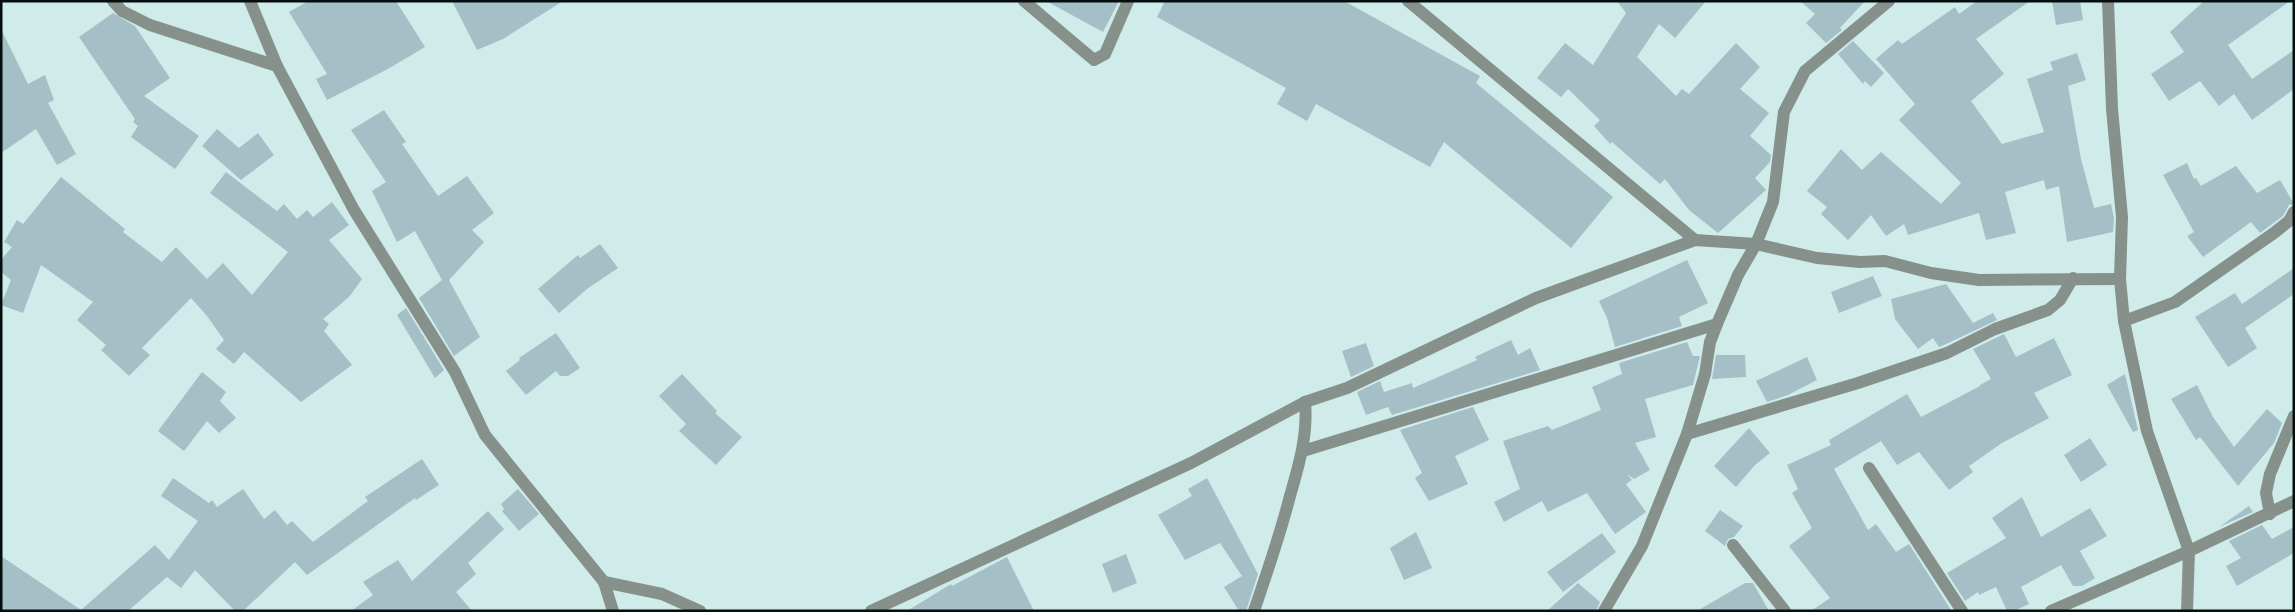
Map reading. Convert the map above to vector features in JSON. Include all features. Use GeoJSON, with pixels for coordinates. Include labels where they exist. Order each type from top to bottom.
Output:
{"type":"FeatureCollection","features":[{"type":"Feature","properties":{"kind":"street"},"geometry":{"type":"LineString","coordinates":[[113,1],[122,11],[150,25],[277,66]]}},
{"type":"Feature","properties":{"kind":"street"},"geometry":{"type":"LineString","coordinates":[[250,1],[277,66],[354,210],[455,372],[485,434],[604,582],[613,611]]}},
{"type":"Feature","properties":{"kind":"street"},"geometry":{"type":"LineString","coordinates":[[1024,1],[1040,7],[1094,60],[1106,54],[1128,1]]}},
{"type":"Feature","properties":{"kind":"street"},"geometry":{"type":"LineString","coordinates":[[1408,1],[1695,240]]}},
{"type":"Feature","properties":{"kind":"street"},"geometry":{"type":"LineString","coordinates":[[1604,611],[1642,546],[1687,434],[1705,374],[1710,342],[1738,275],[1756,244],[1773,202],[1784,112],[1806,71],[1889,1]]}},
{"type":"Feature","properties":{"kind":"street"},"geometry":{"type":"LineString","coordinates":[[2108,1],[2112,109],[2122,217],[2120,279],[2124,321],[2147,431],[2190,551],[2187,611]]}},
{"type":"Feature","properties":{"kind":"street"},"geometry":{"type":"LineString","coordinates":[[2124,321],[2175,302],[2289,222],[2294,212]]}},
{"type":"Feature","properties":{"kind":"street"},"geometry":{"type":"LineString","coordinates":[[871,611],[1191,463],[1304,402],[1347,388],[1536,298],[1695,240],[1756,244],[1817,258],[1885,262],[1932,273],[1979,280],[2120,279]]}},
{"type":"Feature","properties":{"kind":"street"},"geometry":{"type":"LineString","coordinates":[[1687,434],[1858,383],[1947,353],[1995,329],[2048,310],[2060,300],[2073,278]]}},
{"type":"Feature","properties":{"kind":"street"},"geometry":{"type":"LineString","coordinates":[[1303,450],[1717,324]]}},
{"type":"Feature","properties":{"kind":"street"},"geometry":{"type":"LineString","coordinates":[[1254,611],[1277,546],[1303,450],[1307,423],[1304,402]]}},
{"type":"Feature","properties":{"kind":"street"},"geometry":{"type":"LineString","coordinates":[[2270,514],[2266,493],[2270,474],[2294,416]]}},
{"type":"Feature","properties":{"kind":"street"},"geometry":{"type":"LineString","coordinates":[[1869,468],[1962,611]]}},
{"type":"Feature","properties":{"kind":"street"},"geometry":{"type":"LineString","coordinates":[[2051,611],[2190,551],[2294,501]]}},
{"type":"Feature","properties":{"kind":"street"},"geometry":{"type":"LineString","coordinates":[[1733,545],[1785,611]]}},
{"type":"Feature","properties":{"kind":"street"},"geometry":{"type":"LineString","coordinates":[[604,582],[662,594],[700,611]]}},
{"type":"Feature","properties":{"kind":"building"},"geometry":{"type":"Polygon","coordinates":[[[308,1],[396,1],[425,47],[388,69],[327,100],[316,79],[327,74],[289,12],[308,1]]]}},
{"type":"Feature","properties":{"kind":"building"},"geometry":{"type":"Polygon","coordinates":[[[452,1],[563,1],[503,39],[477,50],[452,1]]]}},
{"type":"Feature","properties":{"kind":"building"},"geometry":{"type":"Polygon","coordinates":[[[1046,1],[1119,1],[1103,32],[1046,1]]]}},
{"type":"Feature","properties":{"kind":"building"},"geometry":{"type":"Polygon","coordinates":[[[1165,1],[1344,1],[1480,76],[1476,83],[1613,197],[1571,248],[1444,142],[1430,167],[1316,104],[1307,121],[1277,104],[1286,88],[1157,17],[1165,1]]]}},
{"type":"Feature","properties":{"kind":"building"},"geometry":{"type":"Polygon","coordinates":[[[1617,1],[1706,1],[1675,38],[1659,24],[1637,57],[1676,96],[1682,89],[1689,94],[1736,43],[1760,67],[1740,89],[1769,113],[1750,136],[1771,155],[1770,162],[1755,178],[1766,190],[1718,233],[1689,210],[1665,179],[1660,184],[1612,142],[1610,144],[1594,126],[1600,120],[1568,89],[1561,97],[1537,78],[1565,43],[1593,65],[1626,13],[1617,1]]]}},
{"type":"Feature","properties":{"kind":"building"},"geometry":{"type":"Polygon","coordinates":[[[1800,1],[1865,1],[1840,28],[1842,30],[1826,43],[1806,23],[1815,14],[1800,1]]]}},
{"type":"Feature","properties":{"kind":"building"},"geometry":{"type":"Polygon","coordinates":[[[1977,1],[2030,1],[1976,39],[2004,74],[1971,101],[2002,144],[2044,132],[2027,79],[2053,70],[2050,62],[2077,53],[2086,80],[2068,86],[2081,159],[2094,208],[2111,204],[2114,218],[2113,232],[2067,242],[2059,186],[2046,190],[2044,180],[2005,192],[2016,233],[1986,240],[1979,213],[1908,235],[1904,224],[1886,236],[1871,215],[1848,240],[1821,214],[1827,207],[1807,191],[1841,149],[1862,170],[1881,152],[1941,204],[1961,183],[1899,120],[1915,104],[1876,59],[1898,40],[1902,44],[1955,7],[1959,14],[1977,1]]]}},
{"type":"Feature","properties":{"kind":"building"},"geometry":{"type":"Polygon","coordinates":[[[2052,1],[2080,1],[2083,20],[2056,25],[2052,1]]]}},
{"type":"Feature","properties":{"kind":"building"},"geometry":{"type":"Polygon","coordinates":[[[2204,1],[2290,1],[2228,45],[2252,79],[2294,50],[2294,89],[2252,120],[2234,94],[2219,106],[2200,81],[2169,101],[2151,74],[2184,52],[2170,32],[2204,1]]]}},
{"type":"Feature","properties":{"kind":"building"},"geometry":{"type":"Polygon","coordinates":[[[113,13],[135,26],[170,78],[144,96],[199,136],[175,169],[131,137],[138,126],[133,122],[135,119],[79,37],[113,13]]]}},
{"type":"Feature","properties":{"kind":"building"},"geometry":{"type":"Polygon","coordinates":[[[1,29],[28,84],[45,75],[54,100],[48,103],[76,154],[57,165],[36,129],[1,153],[1,29]]]}},
{"type":"Feature","properties":{"kind":"building"},"geometry":{"type":"Polygon","coordinates":[[[1853,41],[1884,73],[1871,87],[1865,81],[1863,84],[1838,54],[1853,41]]]}},
{"type":"Feature","properties":{"kind":"building"},"geometry":{"type":"Polygon","coordinates":[[[384,110],[406,142],[402,144],[438,196],[467,176],[494,213],[472,230],[484,242],[449,280],[480,337],[454,356],[419,298],[442,280],[415,231],[397,242],[372,191],[386,182],[351,130],[384,110]]]}},
{"type":"Feature","properties":{"kind":"building"},"geometry":{"type":"Polygon","coordinates":[[[217,129],[239,148],[258,133],[274,155],[241,180],[202,146],[217,129]]]}},
{"type":"Feature","properties":{"kind":"building"},"geometry":{"type":"Polygon","coordinates":[[[2187,163],[2194,179],[2196,178],[2201,186],[2236,166],[2257,193],[2280,180],[2294,204],[2289,205],[2283,216],[2260,233],[2251,222],[2203,257],[2187,236],[2194,232],[2163,175],[2187,163]]]}},
{"type":"Feature","properties":{"kind":"building"},"geometry":{"type":"Polygon","coordinates":[[[226,172],[277,211],[284,204],[297,219],[307,210],[313,217],[332,202],[349,225],[329,240],[362,279],[349,297],[323,319],[329,324],[324,331],[352,365],[301,402],[244,352],[234,364],[216,349],[224,340],[191,298],[142,348],[150,355],[129,376],[101,350],[106,345],[77,320],[93,302],[41,265],[23,313],[1,305],[11,280],[1,272],[1,260],[12,247],[4,242],[17,220],[23,224],[61,177],[125,229],[123,232],[162,262],[176,247],[207,279],[223,263],[252,295],[288,252],[210,193],[226,172]]]}},
{"type":"Feature","properties":{"kind":"building"},"geometry":{"type":"Polygon","coordinates":[[[600,244],[618,268],[587,289],[559,313],[538,289],[578,255],[580,258],[600,244]]]}},
{"type":"Feature","properties":{"kind":"building"},"geometry":{"type":"Polygon","coordinates":[[[1687,260],[1708,303],[1679,317],[1682,326],[1615,347],[1607,318],[1599,301],[1687,260]]]}},
{"type":"Feature","properties":{"kind":"building"},"geometry":{"type":"Polygon","coordinates":[[[2294,268],[2294,294],[2245,328],[2257,348],[2228,367],[2195,317],[2235,293],[2242,304],[2294,268]]]}},
{"type":"Feature","properties":{"kind":"building"},"geometry":{"type":"Polygon","coordinates":[[[1873,276],[1882,296],[1839,313],[1831,292],[1873,276]]]}},
{"type":"Feature","properties":{"kind":"building"},"geometry":{"type":"Polygon","coordinates":[[[1946,284],[1973,323],[1993,313],[1997,320],[1939,347],[1933,338],[1918,349],[1895,319],[1891,299],[1946,284]]]}},
{"type":"Feature","properties":{"kind":"building"},"geometry":{"type":"Polygon","coordinates":[[[406,308],[444,370],[435,378],[397,315],[406,308]]]}},
{"type":"Feature","properties":{"kind":"building"},"geometry":{"type":"Polygon","coordinates":[[[556,333],[580,368],[568,376],[560,376],[556,371],[526,395],[506,371],[520,360],[519,358],[556,333]]]}},
{"type":"Feature","properties":{"kind":"building"},"geometry":{"type":"Polygon","coordinates":[[[2004,334],[2016,357],[2054,338],[2072,375],[2034,393],[2049,418],[2002,443],[1969,466],[1973,472],[1949,490],[1919,452],[1897,465],[1881,441],[1834,469],[1868,530],[1876,524],[1896,552],[1909,544],[1951,610],[1811,611],[1830,598],[1789,546],[1812,528],[1792,493],[1798,489],[1787,465],[1831,445],[1829,440],[1907,394],[1921,417],[1980,386],[1991,379],[1973,349],[2004,334]]]}},
{"type":"Feature","properties":{"kind":"building"},"geometry":{"type":"Polygon","coordinates":[[[1511,340],[1518,355],[1530,348],[1540,370],[1392,415],[1388,407],[1366,415],[1357,392],[1380,381],[1384,392],[1412,383],[1413,388],[1477,360],[1475,357],[1511,340]]]}},
{"type":"Feature","properties":{"kind":"building"},"geometry":{"type":"Polygon","coordinates":[[[1687,342],[1693,356],[1700,356],[1693,385],[1645,399],[1656,437],[1635,443],[1650,470],[1634,479],[1627,474],[1632,480],[1626,484],[1646,512],[1615,534],[1587,493],[1548,512],[1542,501],[1504,522],[1494,502],[1520,489],[1503,441],[1548,426],[1552,430],[1601,410],[1592,387],[1622,374],[1619,363],[1687,342]]]}},
{"type":"Feature","properties":{"kind":"building"},"geometry":{"type":"Polygon","coordinates":[[[1366,343],[1374,366],[1351,377],[1342,351],[1366,343]]]}},
{"type":"Feature","properties":{"kind":"building"},"geometry":{"type":"Polygon","coordinates":[[[1716,355],[1745,355],[1746,377],[1712,379],[1716,355]]]}},
{"type":"Feature","properties":{"kind":"building"},"geometry":{"type":"Polygon","coordinates":[[[1807,357],[1817,380],[1788,395],[1767,402],[1756,381],[1807,357]]]}},
{"type":"Feature","properties":{"kind":"building"},"geometry":{"type":"Polygon","coordinates":[[[202,372],[226,392],[220,401],[236,418],[219,433],[207,421],[184,451],[158,431],[202,372]]]}},
{"type":"Feature","properties":{"kind":"building"},"geometry":{"type":"Polygon","coordinates":[[[682,374],[717,411],[715,413],[742,437],[716,465],[679,431],[686,424],[659,396],[682,374]]]}},
{"type":"Feature","properties":{"kind":"building"},"geometry":{"type":"Polygon","coordinates":[[[2125,374],[2138,430],[2133,432],[2107,385],[2125,374]]]}},
{"type":"Feature","properties":{"kind":"building"},"geometry":{"type":"Polygon","coordinates":[[[2197,385],[2213,417],[2234,447],[2267,409],[2282,423],[2274,443],[2238,486],[2200,437],[2196,440],[2171,399],[2197,385]]]}},
{"type":"Feature","properties":{"kind":"building"},"geometry":{"type":"Polygon","coordinates":[[[1473,407],[1489,440],[1455,456],[1468,484],[1429,501],[1415,478],[1422,473],[1400,430],[1473,407]]]}},
{"type":"Feature","properties":{"kind":"building"},"geometry":{"type":"Polygon","coordinates":[[[1749,428],[1770,453],[1755,465],[1736,487],[1714,466],[1749,428]]]}},
{"type":"Feature","properties":{"kind":"building"},"geometry":{"type":"Polygon","coordinates":[[[2090,438],[2107,465],[2081,482],[2064,455],[2090,438]]]}},
{"type":"Feature","properties":{"kind":"building"},"geometry":{"type":"Polygon","coordinates":[[[422,459],[439,485],[416,500],[415,498],[307,575],[295,562],[243,611],[235,611],[195,570],[181,588],[167,577],[128,611],[1,611],[1,556],[81,610],[155,545],[169,560],[198,521],[161,496],[173,478],[209,503],[212,500],[217,507],[243,489],[264,519],[275,510],[287,525],[292,521],[313,542],[368,501],[365,497],[422,459]]]}},
{"type":"Feature","properties":{"kind":"building"},"geometry":{"type":"Polygon","coordinates":[[[1207,478],[1258,574],[1246,611],[1239,611],[1224,587],[1242,576],[1220,543],[1185,560],[1158,515],[1192,496],[1188,489],[1207,478]]]}},
{"type":"Feature","properties":{"kind":"building"},"geometry":{"type":"Polygon","coordinates":[[[518,489],[539,514],[519,531],[502,511],[504,509],[501,504],[518,489]]]}},
{"type":"Feature","properties":{"kind":"building"},"geometry":{"type":"Polygon","coordinates":[[[2022,497],[2041,537],[2090,508],[2107,536],[2080,551],[2095,578],[2082,586],[2073,586],[2061,565],[2021,587],[2029,604],[2014,611],[2007,611],[1996,587],[1979,595],[1978,592],[1965,601],[1947,573],[2006,538],[1992,518],[2022,497]]]}},
{"type":"Feature","properties":{"kind":"building"},"geometry":{"type":"Polygon","coordinates":[[[2249,506],[2253,512],[2219,527],[2249,506]]]}},
{"type":"Feature","properties":{"kind":"building"},"geometry":{"type":"Polygon","coordinates":[[[1720,510],[1743,526],[1734,537],[1728,539],[1725,546],[1705,531],[1720,510]]]}},
{"type":"Feature","properties":{"kind":"building"},"geometry":{"type":"Polygon","coordinates":[[[488,511],[504,529],[468,563],[476,574],[456,592],[472,611],[351,611],[373,595],[363,582],[398,560],[412,581],[488,511]]]}},
{"type":"Feature","properties":{"kind":"building"},"geometry":{"type":"Polygon","coordinates":[[[2262,525],[2272,539],[2294,527],[2294,553],[2237,586],[2226,566],[2241,558],[2229,541],[2262,525]]]}},
{"type":"Feature","properties":{"kind":"building"},"geometry":{"type":"Polygon","coordinates":[[[1416,532],[1432,568],[1404,580],[1390,548],[1416,532]]]}},
{"type":"Feature","properties":{"kind":"building"},"geometry":{"type":"Polygon","coordinates":[[[1602,533],[1616,552],[1563,592],[1547,572],[1602,533]]]}},
{"type":"Feature","properties":{"kind":"building"},"geometry":{"type":"Polygon","coordinates":[[[1126,554],[1137,583],[1113,593],[1102,564],[1126,554]]]}},
{"type":"Feature","properties":{"kind":"building"},"geometry":{"type":"Polygon","coordinates":[[[1007,557],[1034,611],[907,611],[951,584],[952,586],[1007,557]]]}},
{"type":"Feature","properties":{"kind":"building"},"geometry":{"type":"Polygon","coordinates":[[[1578,583],[1600,602],[1596,611],[1547,611],[1578,583]]]}},
{"type":"Feature","properties":{"kind":"building"},"geometry":{"type":"Polygon","coordinates":[[[1745,583],[1753,583],[1769,611],[1697,611],[1745,583]]]}}]}
